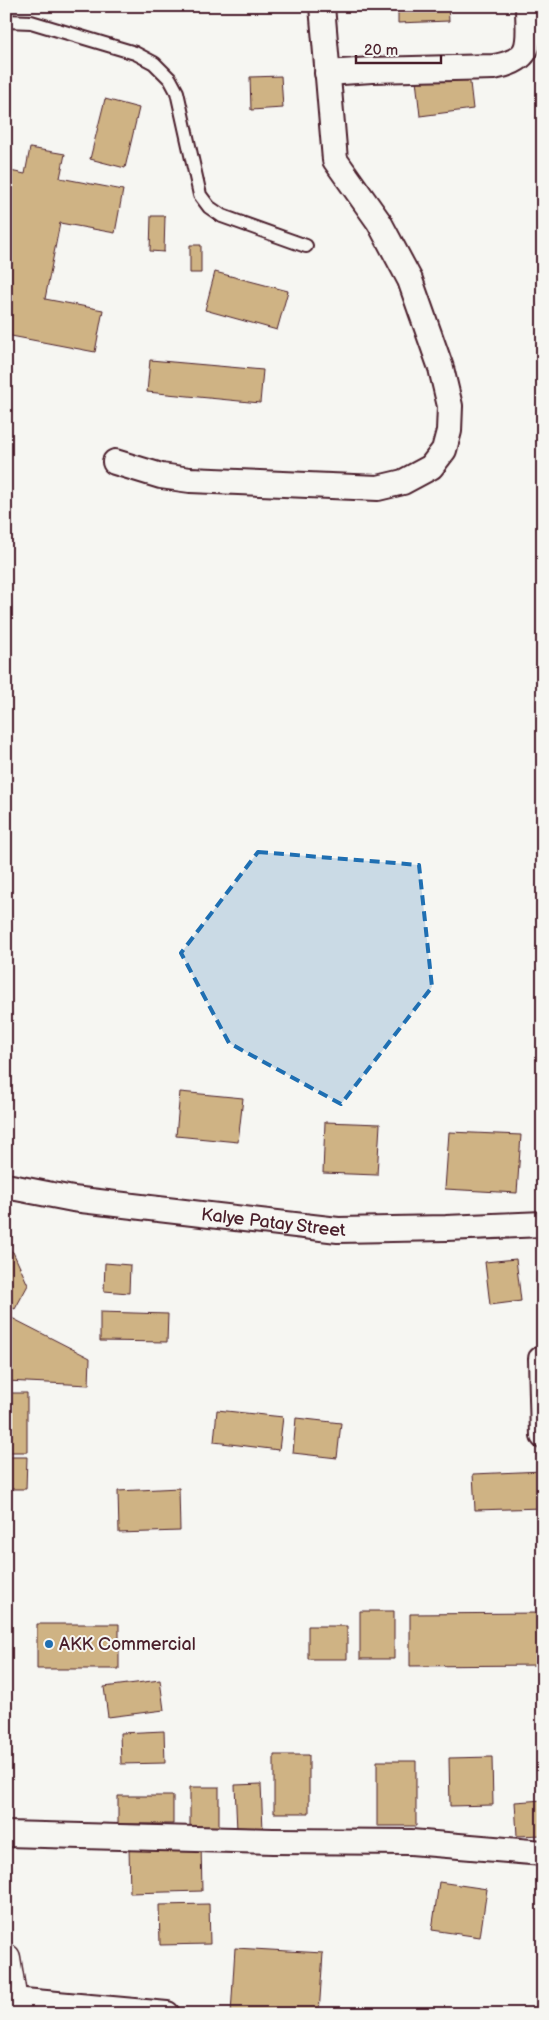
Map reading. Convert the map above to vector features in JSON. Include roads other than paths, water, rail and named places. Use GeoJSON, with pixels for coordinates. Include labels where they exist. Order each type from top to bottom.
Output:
{"type":"FeatureCollection","features":[{"type":"Feature","properties":{"kind":"street"},"geometry":{"type":"LineString","coordinates":[[115,462],[161,476],[190,480],[378,488],[403,482],[431,467],[444,450],[449,431],[450,406],[441,368],[410,280],[379,222],[335,160],[322,6]]}},
{"type":"Feature","properties":{"kind":"street"},"geometry":{"type":"LineString","coordinates":[[327,74],[372,70],[494,67],[510,64],[518,60],[526,51],[528,6]]}},
{"type":"Feature","properties":{"kind":"street","name":"Kalye Patay Street"},"geometry":{"type":"LineString","coordinates":[[6,1186],[73,1199],[338,1230],[543,1224]]}},
{"type":"Feature","properties":{"kind":"street"},"geometry":{"type":"LineString","coordinates":[[543,1358],[540,1378],[543,1436]]}},
{"type":"Feature","properties":{"kind":"street"},"geometry":{"type":"LineString","coordinates":[[6,1834],[411,1842],[543,1853]]}},
{"type":"Feature","properties":{"kind":"street"},"geometry":{"type":"LineString","coordinates":[[10,1985],[167,2014]]}},
{"type":"Feature","properties":{"kind":"lane"},"geometry":{"type":"LineString","coordinates":[[6,21],[31,22],[135,53],[154,63],[170,79],[177,92],[200,196],[209,207],[222,216],[306,246]]}},
{"type":"Feature","properties":{"kind":"place","name":"AKK Commercial"},"geometry":{"type":"Point","coordinates":[49,1644]}}]}
